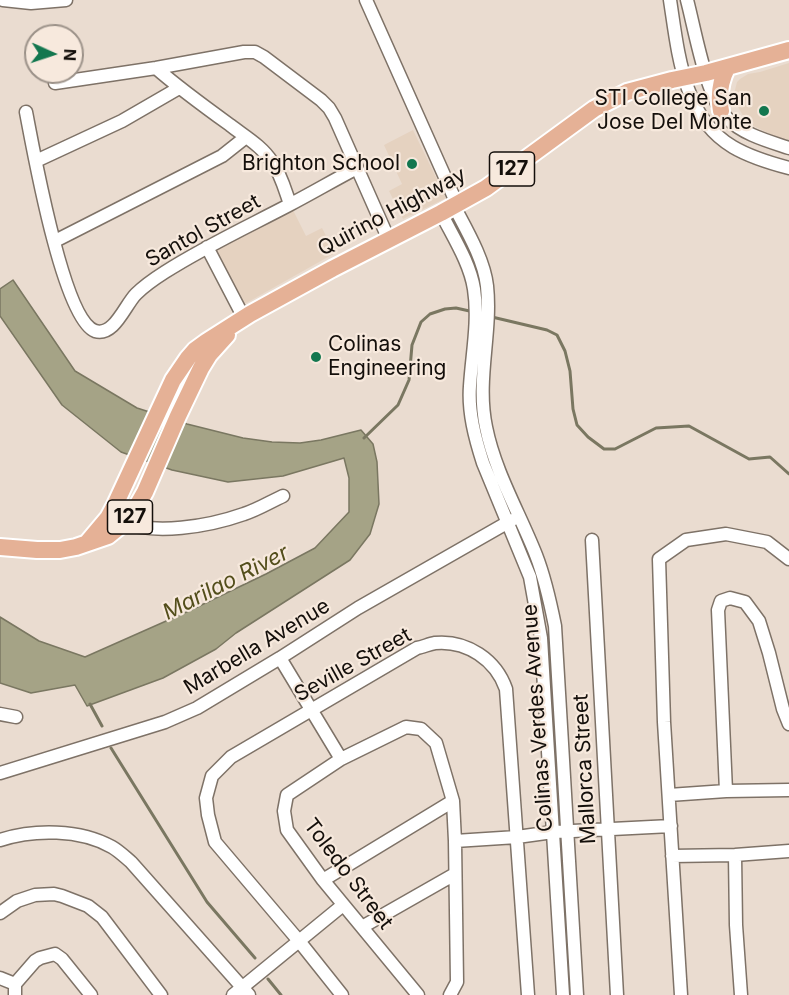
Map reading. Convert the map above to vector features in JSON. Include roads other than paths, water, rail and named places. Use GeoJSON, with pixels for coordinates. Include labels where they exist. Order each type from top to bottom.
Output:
{"type":"FeatureCollection","features":[{"type":"Feature","properties":{"kind":"main road","name":"Quirino Highway"},"geometry":{"type":"LineString","coordinates":[[87,543],[116,505],[173,380],[195,350],[244,318],[332,269],[486,188],[594,109],[627,92],[727,68],[789,50]]}},
{"type":"Feature","properties":{"kind":"main road"},"geometry":{"type":"LineString","coordinates":[[721,111],[720,86],[727,68]]}},
{"type":"Feature","properties":{"kind":"main road","name":"Quirino Highway"},"geometry":{"type":"LineString","coordinates":[[0,547],[37,550],[76,548],[108,536],[124,524],[139,504],[178,416],[209,355],[244,318]]}},
{"type":"Feature","properties":{"kind":"street"},"geometry":{"type":"LineString","coordinates":[[3,0],[31,3],[66,0]]}},
{"type":"Feature","properties":{"kind":"street","name":"Colinas Verdes Avenue"},"geometry":{"type":"LineString","coordinates":[[366,0],[451,208],[483,267],[481,339],[470,387],[470,406],[477,446],[488,460],[513,519],[542,571],[555,626],[577,995]]}},
{"type":"Feature","properties":{"kind":"street"},"geometry":{"type":"LineString","coordinates":[[670,0],[678,54],[684,77],[698,111],[719,137],[735,149],[789,168]]}},
{"type":"Feature","properties":{"kind":"street"},"geometry":{"type":"LineString","coordinates":[[687,0],[713,96],[721,111],[742,129],[789,148]]}},
{"type":"Feature","properties":{"kind":"street"},"geometry":{"type":"LineString","coordinates":[[84,79],[255,52],[329,108],[389,240]]}},
{"type":"Feature","properties":{"kind":"street"},"geometry":{"type":"LineString","coordinates":[[156,68],[179,88],[246,137],[272,161],[290,204]]}},
{"type":"Feature","properties":{"kind":"street"},"geometry":{"type":"LineString","coordinates":[[36,161],[122,121],[179,88]]}},
{"type":"Feature","properties":{"kind":"street","name":"Santol Street"},"geometry":{"type":"LineString","coordinates":[[26,112],[66,282],[84,322],[96,331],[103,332],[114,325],[126,306],[147,284],[207,247],[357,168]]}},
{"type":"Feature","properties":{"kind":"street"},"geometry":{"type":"LineString","coordinates":[[55,241],[222,156],[246,137]]}},
{"type":"Feature","properties":{"kind":"street"},"geometry":{"type":"LineString","coordinates":[[207,247],[244,318]]}},
{"type":"Feature","properties":{"kind":"street"},"geometry":{"type":"LineString","coordinates":[[108,518],[124,524],[144,527],[173,528],[215,523],[246,514],[283,496]]}},
{"type":"Feature","properties":{"kind":"street","name":"Colinas Verdes Avenue"},"geometry":{"type":"LineString","coordinates":[[513,519],[530,577],[541,638],[562,995]]}},
{"type":"Feature","properties":{"kind":"street","name":"Marbella Avenue"},"geometry":{"type":"LineString","coordinates":[[0,773],[165,722],[197,708],[358,608],[513,519]]}},
{"type":"Feature","properties":{"kind":"street"},"geometry":{"type":"LineString","coordinates":[[681,995],[664,722],[659,559],[686,540],[726,534],[766,542],[789,560]]}},
{"type":"Feature","properties":{"kind":"street","name":"Mallorca Street"},"geometry":{"type":"LineString","coordinates":[[592,540],[617,995]]}},
{"type":"Feature","properties":{"kind":"street"},"geometry":{"type":"LineString","coordinates":[[726,790],[718,610],[721,601],[730,598],[745,602],[759,621],[770,653],[783,710],[789,724]]}},
{"type":"Feature","properties":{"kind":"street","name":"Seville Street"},"geometry":{"type":"LineString","coordinates":[[342,995],[215,842],[206,798],[212,777],[231,757],[417,648],[435,644],[456,644],[471,649],[486,659],[503,679],[506,689],[528,995]]}},
{"type":"Feature","properties":{"kind":"street"},"geometry":{"type":"LineString","coordinates":[[280,658],[341,759]]}},
{"type":"Feature","properties":{"kind":"street"},"geometry":{"type":"LineString","coordinates":[[0,714],[16,717]]}},
{"type":"Feature","properties":{"kind":"street","name":"Toledo Street"},"geometry":{"type":"LineString","coordinates":[[418,995],[323,880],[287,830],[284,811],[287,795],[341,759],[406,727],[421,729],[436,743],[453,801],[457,982],[450,995]]}},
{"type":"Feature","properties":{"kind":"street"},"geometry":{"type":"LineString","coordinates":[[669,795],[726,790],[789,790]]}},
{"type":"Feature","properties":{"kind":"street"},"geometry":{"type":"LineString","coordinates":[[323,880],[453,801]]}},
{"type":"Feature","properties":{"kind":"street"},"geometry":{"type":"LineString","coordinates":[[455,841],[567,831],[670,826]]}},
{"type":"Feature","properties":{"kind":"street"},"geometry":{"type":"LineString","coordinates":[[0,840],[41,833],[68,834],[94,839],[113,848],[131,862],[241,992],[344,905]]}},
{"type":"Feature","properties":{"kind":"street"},"geometry":{"type":"LineString","coordinates":[[672,856],[789,851]]}},
{"type":"Feature","properties":{"kind":"street"},"geometry":{"type":"LineString","coordinates":[[735,855],[736,926],[741,995]]}},
{"type":"Feature","properties":{"kind":"street"},"geometry":{"type":"LineString","coordinates":[[362,927],[454,874]]}},
{"type":"Feature","properties":{"kind":"street"},"geometry":{"type":"LineString","coordinates":[[0,913],[17,901],[35,895],[62,896],[88,906],[102,917],[160,995]]}},
{"type":"Feature","properties":{"kind":"street"},"geometry":{"type":"LineString","coordinates":[[0,978],[15,989],[35,961],[55,954],[62,958],[91,995]]}},
{"type":"Feature","properties":{"kind":"waterway"},"geometry":{"type":"LineString","coordinates":[[364,438],[398,405],[409,380],[412,345],[421,322],[430,314],[445,309],[456,308],[474,312]]}},
{"type":"Feature","properties":{"kind":"waterway"},"geometry":{"type":"LineString","coordinates":[[492,317],[547,330],[557,335],[565,351],[570,371],[573,409],[577,425],[604,449],[615,449],[656,428],[689,426],[749,459],[770,457],[789,474]]}},
{"type":"Feature","properties":{"kind":"waterway"},"geometry":{"type":"LineString","coordinates":[[90,704],[102,726]]}},
{"type":"Feature","properties":{"kind":"waterway"},"geometry":{"type":"LineString","coordinates":[[111,748],[207,902],[255,958]]}},
{"type":"Feature","properties":{"kind":"waterway"},"geometry":{"type":"LineString","coordinates":[[268,979],[281,995]]}},
{"type":"Feature","properties":{"kind":"place","name":"STI College San Jose Del Monte"},"geometry":{"type":"Point","coordinates":[764,111]}},
{"type":"Feature","properties":{"kind":"place","name":"Brighton School"},"geometry":{"type":"Point","coordinates":[412,164]}},
{"type":"Feature","properties":{"kind":"place","name":"Colinas Engineering"},"geometry":{"type":"Point","coordinates":[316,357]}},
{"type":"Feature","properties":{"kind":"water label","name":"Marilao River"},"geometry":{"type":"Point","coordinates":[226,583]}}]}
